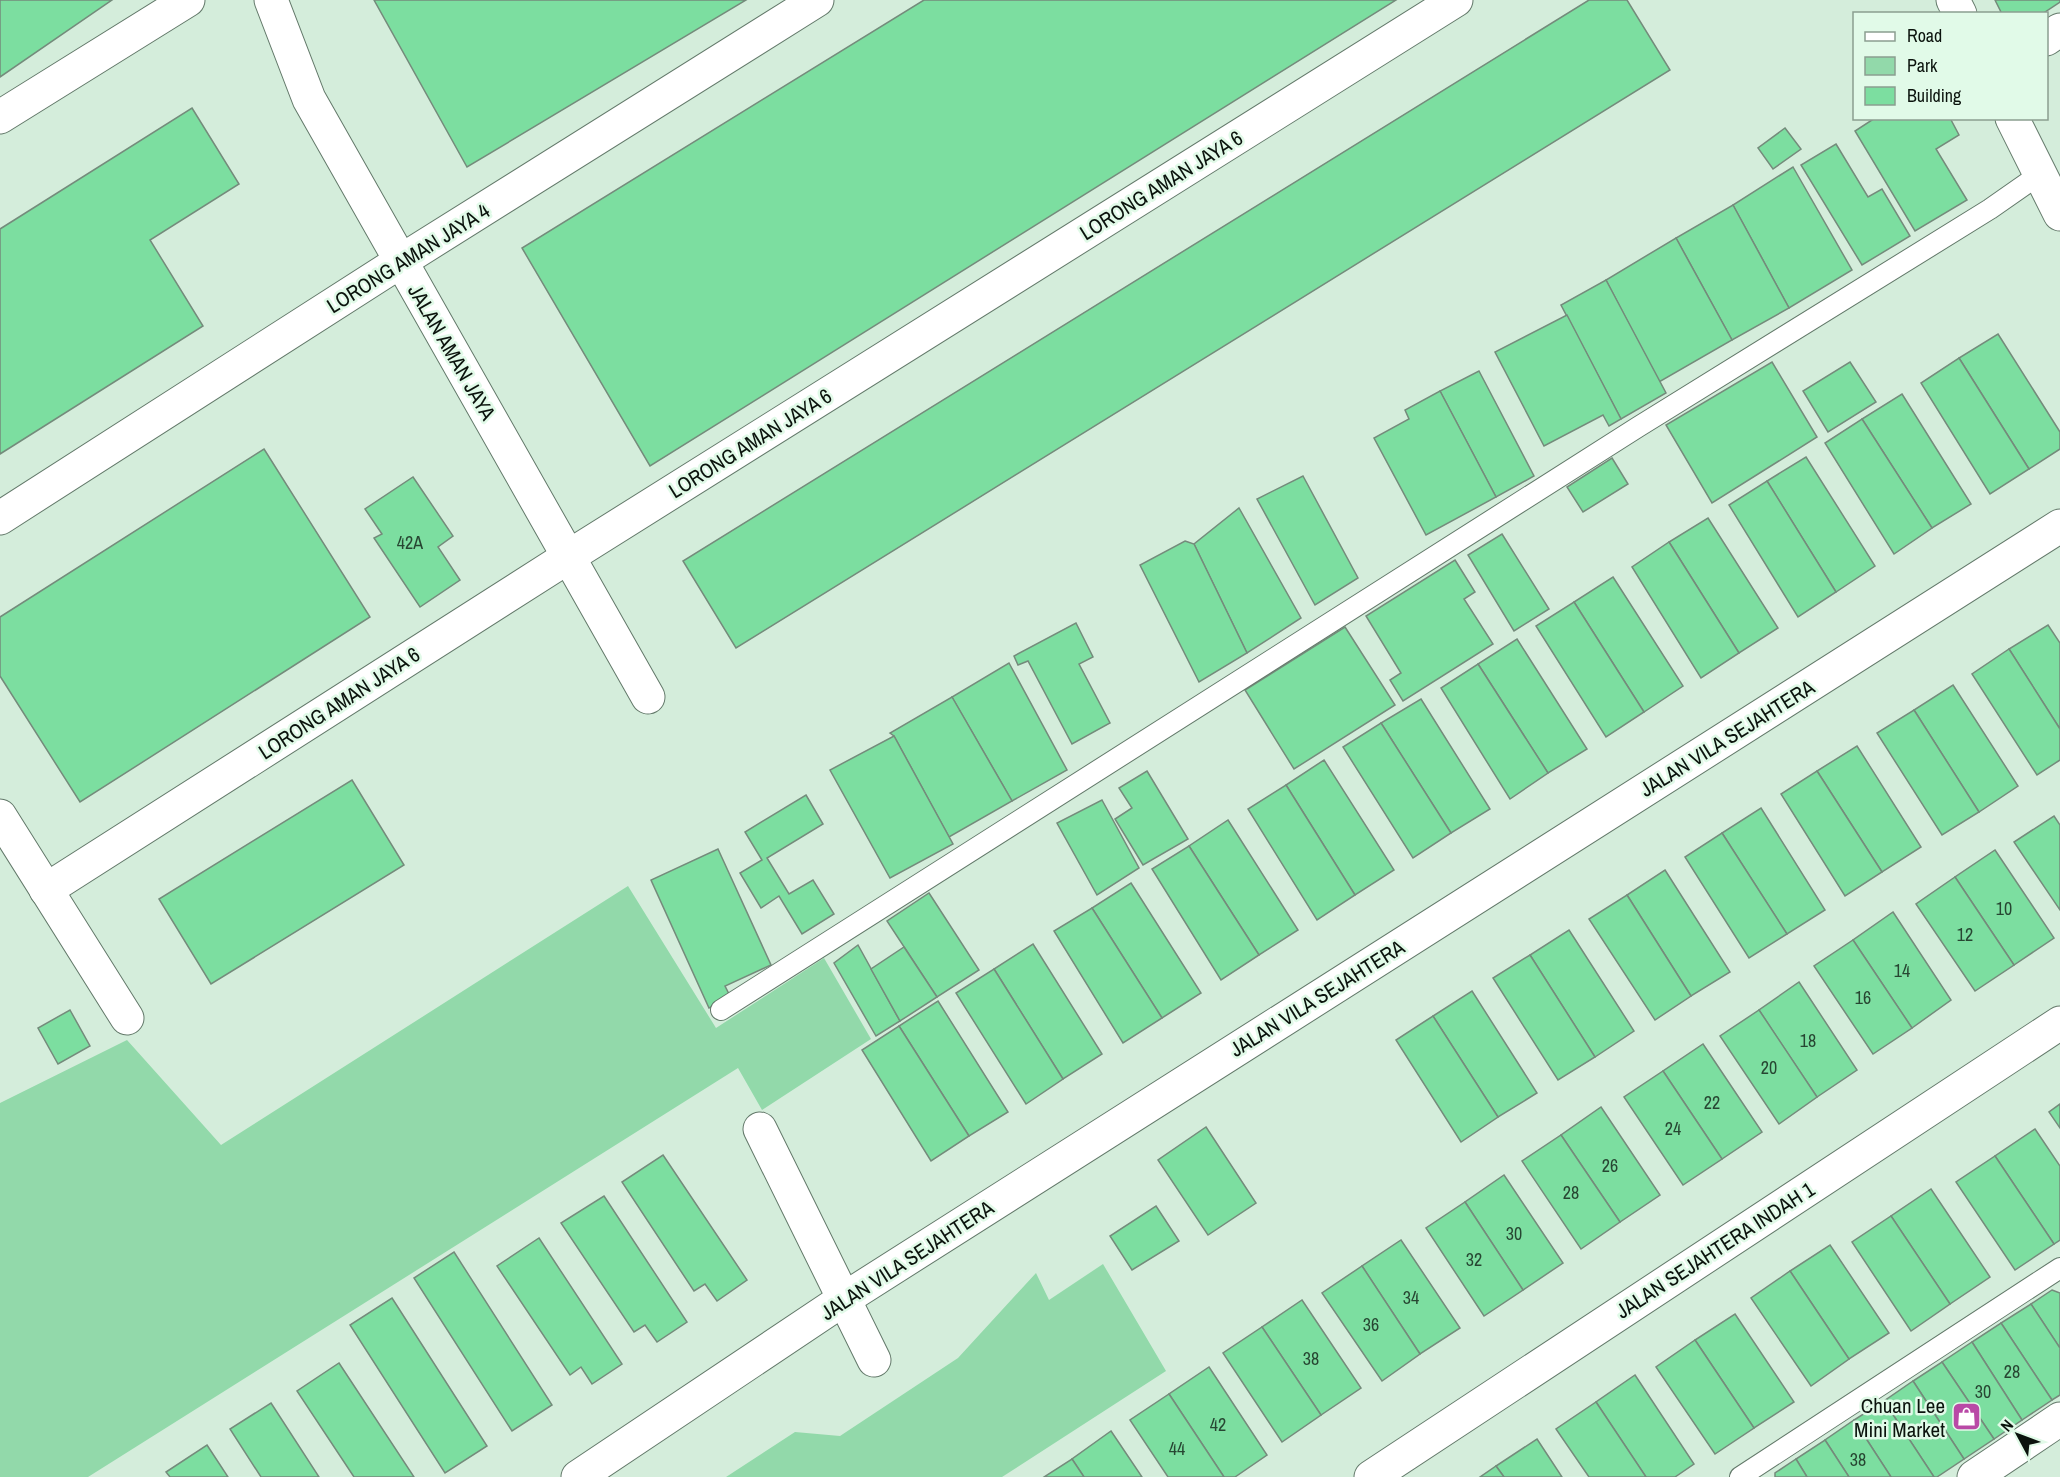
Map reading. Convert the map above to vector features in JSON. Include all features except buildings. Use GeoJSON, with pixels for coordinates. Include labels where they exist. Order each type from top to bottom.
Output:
{"type":"FeatureCollection","features":[{"type":"Feature","properties":{"kind":"street"},"geometry":{"type":"LineString","coordinates":[[0,117],[188,0]]}},
{"type":"Feature","properties":{"kind":"street","name":"JALAN AMAN JAYA"},"geometry":{"type":"LineString","coordinates":[[271,0],[309,99],[648,697]]}},
{"type":"Feature","properties":{"kind":"street","name":"LORONG AMAN JAYA 4"},"geometry":{"type":"LineString","coordinates":[[0,518],[401,261],[817,0]]}},
{"type":"Feature","properties":{"kind":"street","name":"LORONG AMAN JAYA 6"},"geometry":{"type":"LineString","coordinates":[[46,890],[568,557],[1456,0]]}},
{"type":"Feature","properties":{"kind":"street"},"geometry":{"type":"LineString","coordinates":[[2013,120],[2059,210]]}},
{"type":"Feature","properties":{"kind":"street","name":"JALAN VILA SEJAHTERA"},"geometry":{"type":"LineString","coordinates":[[578,1477],[844,1299],[2060,526]]}},
{"type":"Feature","properties":{"kind":"street"},"geometry":{"type":"LineString","coordinates":[[0,816],[127,1018]]}},
{"type":"Feature","properties":{"kind":"street","name":"JALAN SEJAHTERA INDAH 1"},"geometry":{"type":"LineString","coordinates":[[1371,1477],[2060,1023]]}},
{"type":"Feature","properties":{"kind":"street"},"geometry":{"type":"LineString","coordinates":[[760,1129],[874,1360]]}},
{"type":"Feature","properties":{"kind":"street"},"geometry":{"type":"LineString","coordinates":[[1974,1477],[2060,1419]]}},
{"type":"Feature","properties":{"kind":"lane"},"geometry":{"type":"LineString","coordinates":[[721,1010],[1638,427],[1990,209],[2040,174]]}},
{"type":"Feature","properties":{"kind":"lane"},"geometry":{"type":"LineString","coordinates":[[1740,1477],[2060,1268]]}},
{"type":"Feature","properties":{"kind":"green space"},"geometry":{"type":"Polygon","coordinates":[[[628,886],[716,1028],[824,958],[871,1039],[762,1110],[738,1068],[88,1477],[0,1477],[0,1103],[127,1040],[221,1145],[628,886]]]}},
{"type":"Feature","properties":{"kind":"green space"},"geometry":{"type":"Polygon","coordinates":[[[1103,1264],[1166,1371],[1002,1477],[726,1477],[795,1432],[840,1436],[958,1358],[1036,1273],[1049,1300],[1103,1264]]]}},
{"type":"Feature","properties":{"kind":"place","name":"Chuan Lee Mini Market"},"geometry":{"type":"Point","coordinates":[1966,1417]}}]}
